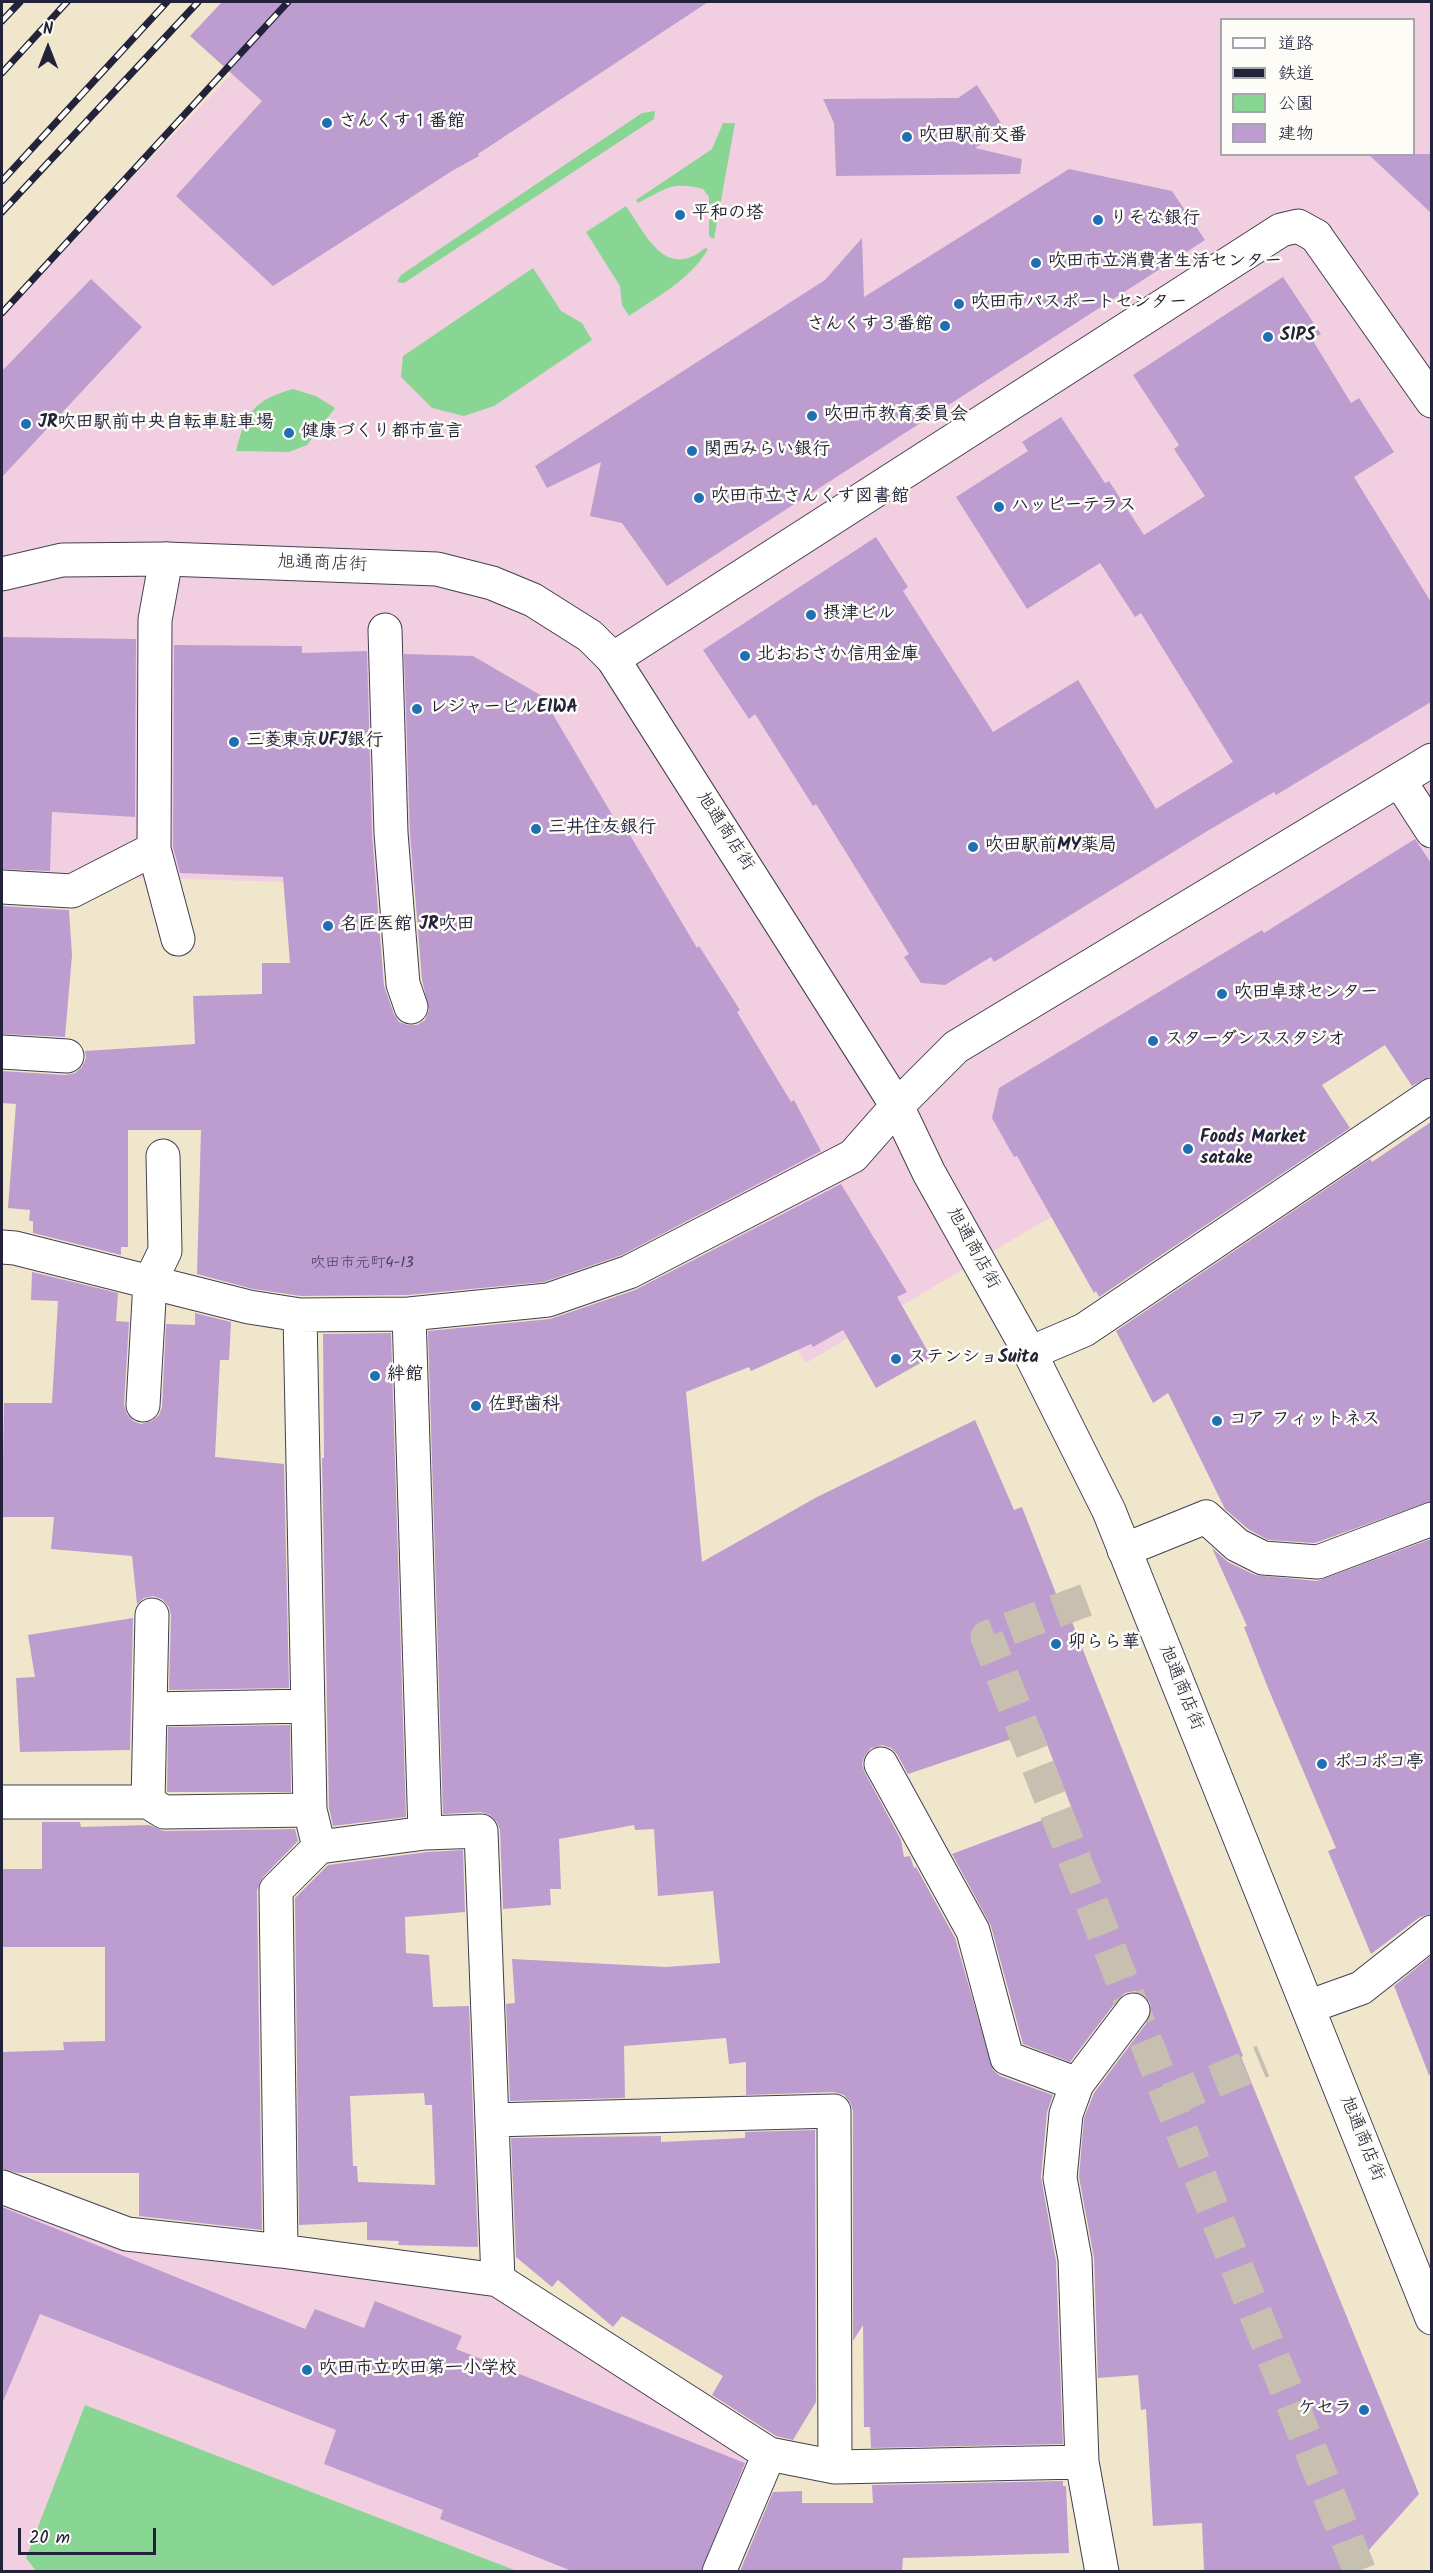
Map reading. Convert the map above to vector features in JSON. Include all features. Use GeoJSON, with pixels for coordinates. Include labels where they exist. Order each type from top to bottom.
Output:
{"type":"FeatureCollection","features":[{"type":"Feature","properties":{"kind":"street"},"geometry":{"type":"LineString","coordinates":[[613,659],[1281,230],[1298,226],[1316,236],[1431,401]]}},
{"type":"Feature","properties":{"kind":"street"},"geometry":{"type":"LineString","coordinates":[[166,559],[156,620],[154,849],[178,939]]}},
{"type":"Feature","properties":{"kind":"street","name":"旭通商店街"},"geometry":{"type":"LineString","coordinates":[[2,574],[62,560],[166,559],[437,570],[492,583],[533,600],[590,636],[613,659],[897,1106],[929,1173],[1030,1353],[1108,1511],[1431,2318]]}},
{"type":"Feature","properties":{"kind":"street"},"geometry":{"type":"LineString","coordinates":[[385,630],[391,833],[403,984],[411,1007]]}},
{"type":"Feature","properties":{"kind":"street"},"geometry":{"type":"LineString","coordinates":[[2,1247],[15,1248],[249,1307],[300,1315],[409,1314],[548,1300],[629,1272],[853,1156],[897,1106],[956,1047],[1431,760]]}},
{"type":"Feature","properties":{"kind":"street"},"geometry":{"type":"LineString","coordinates":[[1399,780],[1431,831]]}},
{"type":"Feature","properties":{"kind":"street"},"geometry":{"type":"LineString","coordinates":[[2,887],[72,891],[154,849]]}},
{"type":"Feature","properties":{"kind":"street"},"geometry":{"type":"LineString","coordinates":[[2,1052],[67,1056]]}},
{"type":"Feature","properties":{"kind":"street"},"geometry":{"type":"LineString","coordinates":[[1030,1353],[1084,1330],[1431,1095]]}},
{"type":"Feature","properties":{"kind":"street"},"geometry":{"type":"LineString","coordinates":[[143,1405],[150,1282],[165,1251],[163,1156]]}},
{"type":"Feature","properties":{"kind":"street"},"geometry":{"type":"LineString","coordinates":[[409,1314],[425,1833]]}},
{"type":"Feature","properties":{"kind":"street"},"geometry":{"type":"LineString","coordinates":[[300,1315],[310,1810],[319,1847]]}},
{"type":"Feature","properties":{"kind":"street"},"geometry":{"type":"LineString","coordinates":[[1124,1550],[1206,1516],[1237,1545],[1263,1558],[1318,1562],[1431,1519]]}},
{"type":"Feature","properties":{"kind":"street"},"geometry":{"type":"LineString","coordinates":[[148,1802],[152,1615]]}},
{"type":"Feature","properties":{"kind":"street"},"geometry":{"type":"LineString","coordinates":[[150,1709],[308,1706]]}},
{"type":"Feature","properties":{"kind":"street"},"geometry":{"type":"LineString","coordinates":[[881,1764],[973,1931],[1007,2058],[1077,2084]]}},
{"type":"Feature","properties":{"kind":"street"},"geometry":{"type":"LineString","coordinates":[[2,1802],[148,1802],[164,1812],[310,1810]]}},
{"type":"Feature","properties":{"kind":"street"},"geometry":{"type":"LineString","coordinates":[[281,2251],[276,1890],[319,1847],[425,1833],[481,1831],[498,2280]]}},
{"type":"Feature","properties":{"kind":"street"},"geometry":{"type":"LineString","coordinates":[[1308,2007],[1361,1988],[1431,1932]]}},
{"type":"Feature","properties":{"kind":"street"},"geometry":{"type":"LineString","coordinates":[[1102,2571],[1083,2462],[1075,2259],[1060,2178],[1066,2114],[1077,2084],[1133,2010]]}},
{"type":"Feature","properties":{"kind":"street"},"geometry":{"type":"LineString","coordinates":[[492,2120],[834,2110],[835,2468]]}},
{"type":"Feature","properties":{"kind":"street"},"geometry":{"type":"LineString","coordinates":[[2,2187],[127,2234],[281,2251],[498,2280],[769,2454],[835,2468],[1083,2462]]}},
{"type":"Feature","properties":{"kind":"street"},"geometry":{"type":"LineString","coordinates":[[718,2571],[769,2454]]}},
{"type":"Feature","properties":{"kind":"shaded area"},"geometry":{"type":"Polygon","coordinates":[[[301,2],[1431,2],[1431,990],[806,1363],[501,888],[2,874],[2,313],[301,2]]]}},
{"type":"Feature","properties":{"kind":"shaded area","name":"吹田市立吹田第一小学校"},"geometry":{"type":"Polygon","coordinates":[[[2,2199],[473,2285],[754,2454],[705,2571],[2,2571],[2,2199]]]}},
{"type":"Feature","properties":{"kind":"green space"},"geometry":{"type":"Polygon","coordinates":[[[655,111],[654,119],[404,283],[397,282],[401,275],[642,113],[655,111]]]}},
{"type":"Feature","properties":{"kind":"green space"},"geometry":{"type":"Polygon","coordinates":[[[723,123],[735,123],[714,239],[709,236],[709,197],[703,189],[676,186],[662,190],[638,203],[636,200],[712,149],[723,123]]]}},
{"type":"Feature","properties":{"kind":"green space"},"geometry":{"type":"Polygon","coordinates":[[[626,206],[650,241],[668,257],[679,259],[691,257],[705,248],[708,249],[683,279],[629,316],[622,305],[620,286],[586,232],[626,206]]]}},
{"type":"Feature","properties":{"kind":"green space"},"geometry":{"type":"Polygon","coordinates":[[[533,268],[561,311],[582,323],[592,340],[494,406],[464,416],[432,408],[401,377],[403,356],[533,268]]]}},
{"type":"Feature","properties":{"kind":"green space"},"geometry":{"type":"Polygon","coordinates":[[[293,389],[316,396],[335,408],[307,445],[289,452],[236,451],[248,417],[260,403],[293,389]]]}},
{"type":"Feature","properties":{"kind":"green space"},"geometry":{"type":"Polygon","coordinates":[[[85,2405],[517,2571],[36,2571],[26,2558],[85,2405]]]}},
{"type":"Feature","properties":{"kind":"building"},"geometry":{"type":"Polygon","coordinates":[[[222,2],[708,2],[478,154],[479,156],[273,286],[176,196],[262,101],[190,36],[222,2]]]}},
{"type":"Feature","properties":{"kind":"building"},"geometry":{"type":"Polygon","coordinates":[[[977,85],[1005,129],[975,148],[1022,159],[1020,174],[836,176],[834,123],[823,99],[958,98],[977,85]]]}},
{"type":"Feature","properties":{"kind":"building"},"geometry":{"type":"Polygon","coordinates":[[[1431,154],[1431,213],[1370,156],[1431,154]]]}},
{"type":"Feature","properties":{"kind":"building","name":"さんくす３番館"},"geometry":{"type":"Polygon","coordinates":[[[1069,169],[1172,191],[1205,240],[667,586],[622,523],[590,516],[601,462],[547,488],[535,466],[825,280],[862,238],[864,297],[1069,169]]]}},
{"type":"Feature","properties":{"kind":"building"},"geometry":{"type":"Polygon","coordinates":[[[1283,277],[1321,334],[1312,339],[1351,403],[1359,398],[1394,452],[1354,477],[1431,602],[1431,702],[1276,795],[1274,792],[1209,830],[994,962],[991,957],[945,985],[921,983],[904,957],[909,954],[816,804],[813,806],[755,714],[749,719],[703,650],[876,537],[908,587],[903,591],[993,732],[1078,680],[1156,809],[1233,762],[1141,613],[1135,617],[1100,563],[1027,609],[956,497],[1028,451],[1022,442],[1061,417],[1105,483],[1109,481],[1144,535],[1205,496],[1174,449],[1179,445],[1133,375],[1283,277]]]}},
{"type":"Feature","properties":{"kind":"building","name":"JR吹田駅前中央自転車駐車場"},"geometry":{"type":"Polygon","coordinates":[[[91,279],[142,327],[2,477],[2,371],[91,279]]]}},
{"type":"Feature","properties":{"kind":"building"},"geometry":{"type":"Polygon","coordinates":[[[2,637],[136,639],[135,817],[52,812],[50,871],[2,869],[2,637]]]}},
{"type":"Feature","properties":{"kind":"building"},"geometry":{"type":"Polygon","coordinates":[[[174,645],[302,646],[302,653],[367,651],[372,834],[384,986],[394,1014],[399,1022],[408,1025],[417,1025],[425,1020],[429,1010],[422,980],[410,832],[404,654],[473,656],[542,696],[617,823],[621,820],[697,948],[699,946],[740,1010],[737,1012],[791,1102],[794,1100],[821,1151],[622,1255],[544,1282],[408,1295],[301,1296],[253,1289],[197,1274],[201,1130],[128,1130],[128,1247],[121,1247],[121,1255],[33,1233],[33,1221],[29,1221],[30,1210],[8,1208],[16,1104],[2,1103],[2,1071],[66,1075],[75,1073],[82,1067],[86,1058],[85,1051],[195,1044],[193,996],[262,994],[262,963],[290,963],[283,877],[180,873],[173,847],[174,645]]]}},
{"type":"Feature","properties":{"kind":"building"},"geometry":{"type":"Polygon","coordinates":[[[1415,839],[1431,863],[1431,1076],[1412,1086],[1385,1045],[1322,1085],[1350,1128],[1099,1297],[1096,1291],[1094,1293],[1017,1156],[1014,1157],[992,1118],[999,1088],[1262,930],[1264,933],[1415,839]]]}},
{"type":"Feature","properties":{"kind":"building"},"geometry":{"type":"Polygon","coordinates":[[[2,906],[69,910],[72,955],[65,1037],[2,1034],[2,906]]]}},
{"type":"Feature","properties":{"kind":"building"},"geometry":{"type":"Polygon","coordinates":[[[1431,1122],[1431,1501],[1315,1543],[1268,1540],[1248,1529],[1225,1509],[1168,1393],[1153,1403],[1116,1331],[1370,1159],[1372,1162],[1431,1122]]]}},
{"type":"Feature","properties":{"kind":"building"},"geometry":{"type":"Polygon","coordinates":[[[841,1184],[907,1292],[897,1297],[931,1357],[876,1388],[843,1330],[813,1347],[811,1344],[751,1371],[749,1367],[686,1392],[702,1562],[817,1497],[975,1420],[1014,1510],[1022,1507],[1068,1624],[1072,1622],[1243,2056],[1241,2057],[1419,2494],[1350,2571],[1204,2571],[1202,2523],[1153,2526],[1146,2409],[1141,2410],[1138,2375],[1098,2378],[1094,2258],[1079,2177],[1084,2118],[1094,2093],[1148,2021],[1151,2013],[1150,2003],[1144,1995],[1135,1991],[1125,1993],[1070,2062],[1023,2044],[991,1926],[952,1854],[1072,1809],[1041,1729],[908,1774],[897,1754],[891,1748],[882,1745],[871,1748],[862,1764],[901,1840],[904,1857],[910,1856],[914,1868],[916,1867],[955,1938],[993,2070],[1000,2076],[1053,2095],[1047,2112],[1041,2177],[1056,2261],[1063,2444],[871,2448],[870,2427],[864,2427],[863,2325],[853,2341],[853,2111],[844,2095],[834,2092],[746,2095],[746,2062],[729,2064],[726,2038],[624,2046],[625,2098],[510,2101],[506,2004],[515,2003],[512,1959],[666,1967],[720,1963],[713,1891],[658,1896],[654,1829],[635,1830],[634,1825],[559,1839],[561,1889],[550,1889],[551,1905],[503,1909],[500,1830],[497,1822],[490,1815],[481,1812],[443,1814],[428,1331],[550,1319],[635,1290],[841,1184]]]}},
{"type":"Feature","properties":{"kind":"building"},"geometry":{"type":"Polygon","coordinates":[[[32,1272],[118,1293],[116,1321],[129,1322],[124,1405],[133,1421],[141,1424],[152,1421],[159,1415],[162,1407],[166,1324],[195,1325],[195,1313],[231,1322],[229,1360],[220,1360],[215,1457],[284,1464],[289,1688],[169,1690],[171,1615],[169,1607],[162,1599],[153,1596],[144,1598],[137,1604],[132,1556],[51,1549],[54,1517],[2,1517],[4,1403],[52,1403],[58,1301],[31,1300],[32,1272]]]}},
{"type":"Feature","properties":{"kind":"building"},"geometry":{"type":"Polygon","coordinates":[[[391,1333],[406,1817],[333,1826],[329,1808],[322,1458],[324,1458],[323,1334],[391,1333]]]}},
{"type":"Feature","properties":{"kind":"building"},"geometry":{"type":"Polygon","coordinates":[[[1431,1539],[1431,1914],[1420,1917],[1371,1954],[1328,1851],[1336,1848],[1268,1688],[1244,1627],[1247,1626],[1212,1548],[1228,1562],[1255,1575],[1317,1581],[1431,1539]]]}},
{"type":"Feature","properties":{"kind":"building"},"geometry":{"type":"Polygon","coordinates":[[[133,1618],[130,1750],[20,1752],[16,1678],[35,1677],[28,1635],[133,1618]]]}},
{"type":"Feature","properties":{"kind":"building"},"geometry":{"type":"Polygon","coordinates":[[[290,1725],[291,1792],[167,1792],[168,1727],[290,1725]]]}},
{"type":"Feature","properties":{"kind":"building"},"geometry":{"type":"Polygon","coordinates":[[[42,1822],[80,1822],[81,1827],[149,1825],[164,1831],[295,1829],[298,1841],[263,1877],[257,1890],[262,2230],[139,2216],[139,2173],[18,2173],[2,2169],[2,2052],[64,2050],[63,2042],[105,2041],[105,1947],[2,1947],[2,1869],[42,1869],[42,1822]]]}},
{"type":"Feature","properties":{"kind":"building"},"geometry":{"type":"Polygon","coordinates":[[[463,1850],[465,1912],[405,1917],[406,1953],[429,1955],[433,2007],[469,2006],[478,2247],[398,2245],[399,2241],[367,2240],[367,2222],[299,2225],[295,1898],[328,1865],[427,1852],[463,1850]],[[424,2093],[350,2096],[353,2166],[357,2166],[358,2182],[435,2185],[432,2105],[425,2105],[424,2093]]]}},
{"type":"Feature","properties":{"kind":"building"},"geometry":{"type":"Polygon","coordinates":[[[1431,1956],[1431,2075],[1429,2075],[1394,1986],[1431,1956]]]}},
{"type":"Feature","properties":{"kind":"building"},"geometry":{"type":"Polygon","coordinates":[[[815,2130],[816,2402],[793,2440],[776,2436],[712,2395],[723,2376],[622,2316],[613,2327],[558,2280],[552,2287],[516,2257],[511,2138],[661,2136],[661,2142],[745,2138],[745,2132],[815,2130]]]}},
{"type":"Feature","properties":{"kind":"building"},"geometry":{"type":"Polygon","coordinates":[[[2,2207],[305,2329],[315,2309],[364,2328],[375,2301],[462,2336],[456,2349],[745,2463],[701,2571],[572,2571],[440,2519],[443,2510],[324,2464],[336,2430],[40,2314],[2,2404],[2,2207]]]}},
{"type":"Feature","properties":{"kind":"building"},"geometry":{"type":"Polygon","coordinates":[[[1063,2481],[1063,2486],[1066,2486],[1069,2553],[903,2558],[902,2571],[740,2571],[773,2492],[802,2491],[802,2503],[873,2503],[872,2485],[1063,2481]]]}},
{"type":"Feature","properties":{"kind":"tunnel"},"geometry":{"type":"LineString","coordinates":[[1086,1600],[987,1637],[1169,2100],[1360,2572]]}},
{"type":"Feature","properties":{"kind":"tunnel"},"geometry":{"type":"LineString","coordinates":[[1169,2100],[1263,2061]]}},
{"type":"Feature","properties":{"kind":"railway"},"geometry":{"type":"LineString","coordinates":[[2,21],[20,2]]}},
{"type":"Feature","properties":{"kind":"railway"},"geometry":{"type":"LineString","coordinates":[[2,73],[67,2]]}},
{"type":"Feature","properties":{"kind":"railway"},"geometry":{"type":"LineString","coordinates":[[2,181],[167,2]]}},
{"type":"Feature","properties":{"kind":"railway"},"geometry":{"type":"LineString","coordinates":[[2,212],[198,2]]}},
{"type":"Feature","properties":{"kind":"railway"},"geometry":{"type":"LineString","coordinates":[[2,313],[288,2]]}},
{"type":"Feature","properties":{"kind":"place","name":"さんくす１番館"},"geometry":{"type":"Point","coordinates":[327,123]}},
{"type":"Feature","properties":{"kind":"place","name":"吹田駅前交番"},"geometry":{"type":"Point","coordinates":[907,137]}},
{"type":"Feature","properties":{"kind":"place","name":"平和の塔"},"geometry":{"type":"Point","coordinates":[680,215]}},
{"type":"Feature","properties":{"kind":"place","name":"りそな銀行"},"geometry":{"type":"Point","coordinates":[1098,220]}},
{"type":"Feature","properties":{"kind":"place","name":"吹田市立消費者生活センター"},"geometry":{"type":"Point","coordinates":[1036,263]}},
{"type":"Feature","properties":{"kind":"place","name":"吹田市パスポートセンター"},"geometry":{"type":"Point","coordinates":[959,304]}},
{"type":"Feature","properties":{"kind":"place","name":"さんくす３番館"},"geometry":{"type":"Point","coordinates":[945,326]}},
{"type":"Feature","properties":{"kind":"place","name":"SIPS"},"geometry":{"type":"Point","coordinates":[1268,337]}},
{"type":"Feature","properties":{"kind":"place","name":"吹田市教育委員会"},"geometry":{"type":"Point","coordinates":[812,416]}},
{"type":"Feature","properties":{"kind":"place","name":"JR吹田駅前中央自転車駐車場"},"geometry":{"type":"Point","coordinates":[26,424]}},
{"type":"Feature","properties":{"kind":"place","name":"健康づくり都市宣言"},"geometry":{"type":"Point","coordinates":[289,433]}},
{"type":"Feature","properties":{"kind":"place","name":"関西みらい銀行"},"geometry":{"type":"Point","coordinates":[692,451]}},
{"type":"Feature","properties":{"kind":"place","name":"吹田市立さんくす図書館"},"geometry":{"type":"Point","coordinates":[699,498]}},
{"type":"Feature","properties":{"kind":"place","name":"ハッピーテラス"},"geometry":{"type":"Point","coordinates":[999,507]}},
{"type":"Feature","properties":{"kind":"place","name":"摂津ビル"},"geometry":{"type":"Point","coordinates":[811,615]}},
{"type":"Feature","properties":{"kind":"place","name":"北おおさか信用金庫"},"geometry":{"type":"Point","coordinates":[745,656]}},
{"type":"Feature","properties":{"kind":"place","name":"レジャービルEIWA"},"geometry":{"type":"Point","coordinates":[417,709]}},
{"type":"Feature","properties":{"kind":"place","name":"三菱東京UFJ銀行"},"geometry":{"type":"Point","coordinates":[234,742]}},
{"type":"Feature","properties":{"kind":"place","name":"三井住友銀行"},"geometry":{"type":"Point","coordinates":[536,829]}},
{"type":"Feature","properties":{"kind":"place","name":"吹田駅前MY薬局"},"geometry":{"type":"Point","coordinates":[973,847]}},
{"type":"Feature","properties":{"kind":"place","name":"名匠医館 JR吹田"},"geometry":{"type":"Point","coordinates":[328,926]}},
{"type":"Feature","properties":{"kind":"place","name":"吹田卓球センター"},"geometry":{"type":"Point","coordinates":[1222,994]}},
{"type":"Feature","properties":{"kind":"place","name":"スターダンススタジオ"},"geometry":{"type":"Point","coordinates":[1153,1041]}},
{"type":"Feature","properties":{"kind":"place","name":"Foods Market satake"},"geometry":{"type":"Point","coordinates":[1188,1149]}},
{"type":"Feature","properties":{"kind":"place","name":"ステンショSuita"},"geometry":{"type":"Point","coordinates":[896,1359]}},
{"type":"Feature","properties":{"kind":"place","name":"絆館"},"geometry":{"type":"Point","coordinates":[375,1376]}},
{"type":"Feature","properties":{"kind":"place","name":"佐野歯科"},"geometry":{"type":"Point","coordinates":[476,1406]}},
{"type":"Feature","properties":{"kind":"place","name":"コア フィットネス"},"geometry":{"type":"Point","coordinates":[1217,1421]}},
{"type":"Feature","properties":{"kind":"place","name":"卯らら華"},"geometry":{"type":"Point","coordinates":[1056,1644]}},
{"type":"Feature","properties":{"kind":"place","name":"ポコポコ亭"},"geometry":{"type":"Point","coordinates":[1322,1764]}},
{"type":"Feature","properties":{"kind":"place","name":"吹田市立吹田第一小学校"},"geometry":{"type":"Point","coordinates":[307,2370]}},
{"type":"Feature","properties":{"kind":"place","name":"ケセラ"},"geometry":{"type":"Point","coordinates":[1364,2410]}}]}
